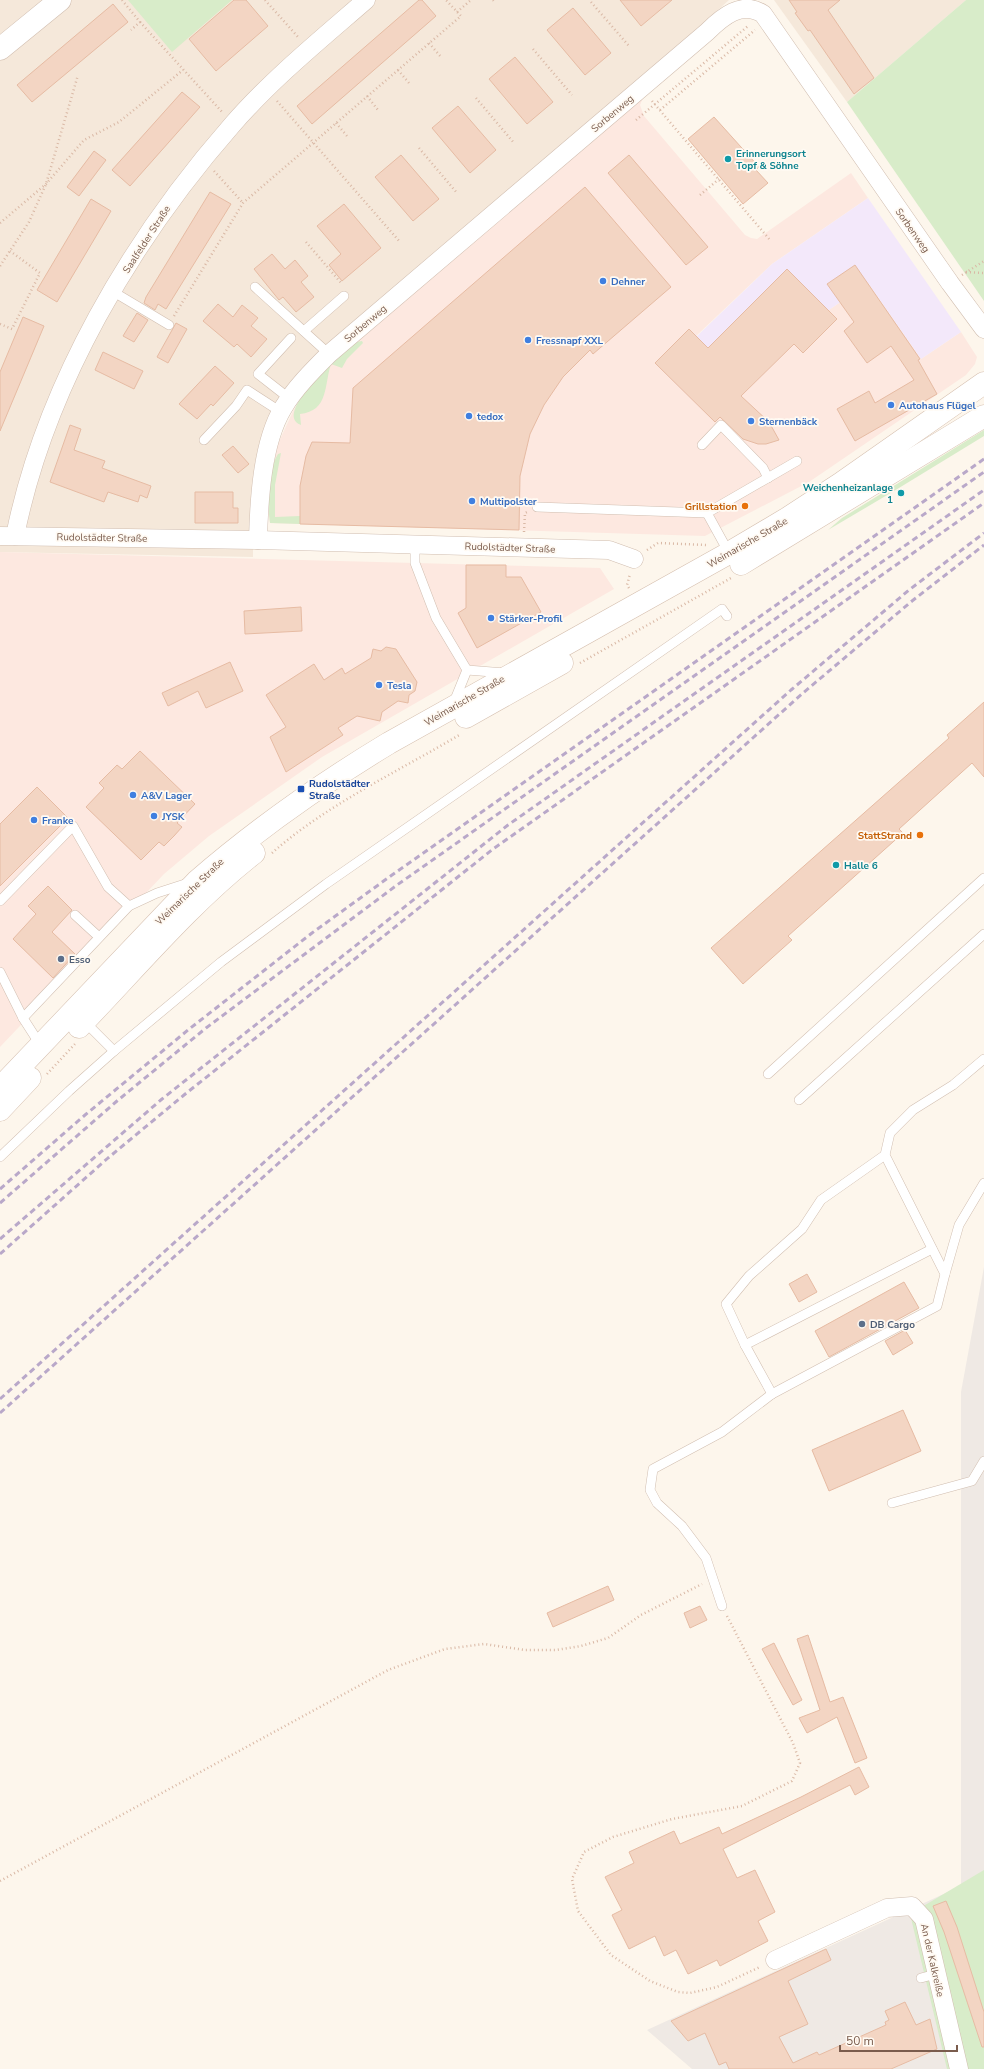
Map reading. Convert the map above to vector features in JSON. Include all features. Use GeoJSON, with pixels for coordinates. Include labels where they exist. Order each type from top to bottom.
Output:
{"type":"FeatureCollection","features":[{"type":"Feature","properties":{"kind":"main road"},"geometry":{"type":"LineString","coordinates":[[0,49],[60,0]]}},
{"type":"Feature","properties":{"kind":"main road","name":"Weimarische Straße"},"geometry":{"type":"LineString","coordinates":[[0,1088],[197,881],[229,854],[306,796],[389,743],[729,553],[840,484],[984,383]]}},
{"type":"Feature","properties":{"kind":"main road","name":"Weimarische Straße"},"geometry":{"type":"LineString","coordinates":[[0,1110],[190,911],[236,867],[326,799],[396,756],[751,557],[984,416]]}},
{"type":"Feature","properties":{"kind":"street","name":"Saalfelder Straße"},"geometry":{"type":"LineString","coordinates":[[8,536],[22,503],[54,408],[90,331],[112,291],[155,222],[232,124],[266,89],[308,50],[366,0]]}},
{"type":"Feature","properties":{"kind":"street","name":"Sorbenweg"},"geometry":{"type":"LineString","coordinates":[[258,540],[261,480],[274,430],[285,406],[302,382],[329,354],[736,8],[744,5],[758,9],[950,283],[984,329]]}},
{"type":"Feature","properties":{"kind":"street","name":"Rudolstädter Straße"},"geometry":{"type":"LineString","coordinates":[[8,536],[258,540],[609,550],[634,559]]}},
{"type":"Feature","properties":{"kind":"street","name":"An der Kalkreiße"},"geometry":{"type":"LineString","coordinates":[[775,1960],[887,1908],[912,1906],[924,1919],[929,1976],[960,2069]]}},
{"type":"Feature","properties":{"kind":"lane"},"geometry":{"type":"LineString","coordinates":[[255,287],[329,354]]}},
{"type":"Feature","properties":{"kind":"lane"},"geometry":{"type":"LineString","coordinates":[[112,291],[168,325]]}},
{"type":"Feature","properties":{"kind":"lane"},"geometry":{"type":"LineString","coordinates":[[304,331],[344,292]]}},
{"type":"Feature","properties":{"kind":"lane"},"geometry":{"type":"LineString","coordinates":[[285,406],[258,374],[291,338]]}},
{"type":"Feature","properties":{"kind":"lane"},"geometry":{"type":"LineString","coordinates":[[204,440],[236,406],[247,390],[285,406]]}},
{"type":"Feature","properties":{"kind":"lane"},"geometry":{"type":"LineString","coordinates":[[702,445],[721,425],[763,468],[768,478]]}},
{"type":"Feature","properties":{"kind":"lane"},"geometry":{"type":"LineString","coordinates":[[537,508],[706,513],[797,462]]}},
{"type":"Feature","properties":{"kind":"lane"},"geometry":{"type":"LineString","coordinates":[[706,513],[729,553]]}},
{"type":"Feature","properties":{"kind":"lane"},"geometry":{"type":"LineString","coordinates":[[415,544],[415,563],[436,618],[467,670]]}},
{"type":"Feature","properties":{"kind":"lane"},"geometry":{"type":"LineString","coordinates":[[0,1157],[68,1091],[221,962],[326,884],[722,609],[727,616]]}},
{"type":"Feature","properties":{"kind":"lane"},"geometry":{"type":"LineString","coordinates":[[467,670],[511,674]]}},
{"type":"Feature","properties":{"kind":"lane"},"geometry":{"type":"LineString","coordinates":[[452,708],[467,670]]}},
{"type":"Feature","properties":{"kind":"lane"},"geometry":{"type":"LineString","coordinates":[[0,901],[73,826],[108,887],[129,906]]}},
{"type":"Feature","properties":{"kind":"lane"},"geometry":{"type":"LineString","coordinates":[[768,1074],[984,878]]}},
{"type":"Feature","properties":{"kind":"lane"},"geometry":{"type":"LineString","coordinates":[[23,1018],[129,906],[156,893],[197,881]]}},
{"type":"Feature","properties":{"kind":"lane"},"geometry":{"type":"LineString","coordinates":[[75,915],[99,937]]}},
{"type":"Feature","properties":{"kind":"lane"},"geometry":{"type":"LineString","coordinates":[[799,1100],[984,934]]}},
{"type":"Feature","properties":{"kind":"lane"},"geometry":{"type":"LineString","coordinates":[[0,972],[23,1018],[41,1046]]}},
{"type":"Feature","properties":{"kind":"lane"},"geometry":{"type":"LineString","coordinates":[[84,1022],[114,1051]]}},
{"type":"Feature","properties":{"kind":"lane"},"geometry":{"type":"LineString","coordinates":[[945,1274],[885,1155],[890,1132],[914,1110],[954,1085],[984,1059]]}},
{"type":"Feature","properties":{"kind":"lane"},"geometry":{"type":"LineString","coordinates":[[772,1394],[745,1345],[726,1304],[748,1276],[802,1229],[821,1200],[885,1155]]}},
{"type":"Feature","properties":{"kind":"lane"},"geometry":{"type":"LineString","coordinates":[[722,1606],[706,1558],[682,1526],[657,1503],[650,1490],[653,1469],[722,1432],[772,1394],[937,1306],[959,1225],[984,1183]]}},
{"type":"Feature","properties":{"kind":"lane"},"geometry":{"type":"LineString","coordinates":[[745,1345],[932,1249]]}},
{"type":"Feature","properties":{"kind":"lane"},"geometry":{"type":"LineString","coordinates":[[892,1503],[972,1481],[984,1461]]}},
{"type":"Feature","properties":{"kind":"path"},"geometry":{"type":"LineString","coordinates":[[122,0],[216,106]]}},
{"type":"Feature","properties":{"kind":"path"},"geometry":{"type":"LineString","coordinates":[[265,0],[308,50]]}},
{"type":"Feature","properties":{"kind":"path"},"geometry":{"type":"LineString","coordinates":[[168,325],[243,203],[461,16],[446,0]]}},
{"type":"Feature","properties":{"kind":"path"},"geometry":{"type":"LineString","coordinates":[[457,12],[471,0]]}},
{"type":"Feature","properties":{"kind":"path"},"geometry":{"type":"LineString","coordinates":[[591,2],[628,46]]}},
{"type":"Feature","properties":{"kind":"path"},"geometry":{"type":"LineString","coordinates":[[131,30],[140,22]]}},
{"type":"Feature","properties":{"kind":"path"},"geometry":{"type":"LineString","coordinates":[[636,120],[752,23]]}},
{"type":"Feature","properties":{"kind":"path"},"geometry":{"type":"LineString","coordinates":[[660,110],[756,30]]}},
{"type":"Feature","properties":{"kind":"path"},"geometry":{"type":"LineString","coordinates":[[429,43],[440,57]]}},
{"type":"Feature","properties":{"kind":"path"},"geometry":{"type":"LineString","coordinates":[[533,49],[572,95]]}},
{"type":"Feature","properties":{"kind":"path"},"geometry":{"type":"LineString","coordinates":[[0,223],[46,184],[84,140],[119,122],[183,70]]}},
{"type":"Feature","properties":{"kind":"path"},"geometry":{"type":"LineString","coordinates":[[398,70],[409,83]]}},
{"type":"Feature","properties":{"kind":"path"},"geometry":{"type":"LineString","coordinates":[[0,266],[29,222],[46,184],[78,75]]}},
{"type":"Feature","properties":{"kind":"path"},"geometry":{"type":"LineString","coordinates":[[641,88],[770,240]]}},
{"type":"Feature","properties":{"kind":"path"},"geometry":{"type":"LineString","coordinates":[[266,89],[400,242]]}},
{"type":"Feature","properties":{"kind":"path"},"geometry":{"type":"LineString","coordinates":[[367,96],[378,110]]}},
{"type":"Feature","properties":{"kind":"path"},"geometry":{"type":"LineString","coordinates":[[476,98],[514,143]]}},
{"type":"Feature","properties":{"kind":"path"},"geometry":{"type":"LineString","coordinates":[[336,122],[347,136]]}},
{"type":"Feature","properties":{"kind":"path"},"geometry":{"type":"LineString","coordinates":[[419,148],[457,193]]}},
{"type":"Feature","properties":{"kind":"path"},"geometry":{"type":"LineString","coordinates":[[203,160],[243,203]]}},
{"type":"Feature","properties":{"kind":"path"},"geometry":{"type":"LineString","coordinates":[[700,195],[719,180]]}},
{"type":"Feature","properties":{"kind":"path"},"geometry":{"type":"LineString","coordinates":[[306,242],[344,292]]}},
{"type":"Feature","properties":{"kind":"path"},"geometry":{"type":"LineString","coordinates":[[0,324],[12,329],[40,273],[10,251]]}},
{"type":"Feature","properties":{"kind":"path"},"geometry":{"type":"LineString","coordinates":[[950,283],[984,261]]}},
{"type":"Feature","properties":{"kind":"path"},"geometry":{"type":"LineString","coordinates":[[966,272],[984,273]]}},
{"type":"Feature","properties":{"kind":"path"},"geometry":{"type":"LineString","coordinates":[[524,524],[524,530]]}},
{"type":"Feature","properties":{"kind":"path"},"geometry":{"type":"LineString","coordinates":[[630,590],[628,585],[634,559],[658,543],[708,545]]}},
{"type":"Feature","properties":{"kind":"path"},"geometry":{"type":"LineString","coordinates":[[575,666],[733,577]]}},
{"type":"Feature","properties":{"kind":"path"},"geometry":{"type":"LineString","coordinates":[[377,782],[465,731]]}},
{"type":"Feature","properties":{"kind":"path"},"geometry":{"type":"LineString","coordinates":[[0,1881],[388,1670],[445,1649],[484,1644],[525,1650],[556,1650],[581,1646],[608,1638],[641,1614],[713,1578]]}},
{"type":"Feature","properties":{"kind":"path"},"geometry":{"type":"LineString","coordinates":[[722,1606],[793,1743],[800,1763],[792,1781],[742,1806],[672,1819],[613,1837],[584,1852],[572,1879],[578,1911],[610,1955],[650,1981],[678,1992],[703,1992],[775,1960]]}},
{"type":"Feature","properties":{"kind":"shaded area"},"geometry":{"type":"Polygon","coordinates":[[[0,0],[729,0],[278,408],[253,524],[253,557],[0,552],[0,0]]]}},
{"type":"Feature","properties":{"kind":"shaded area"},"geometry":{"type":"Polygon","coordinates":[[[774,0],[966,0],[847,102],[774,0]]]}},
{"type":"Feature","properties":{"kind":"shaded area"},"geometry":{"type":"Polygon","coordinates":[[[644,96],[640,105],[644,116],[745,235],[751,238],[757,239],[851,173],[868,198],[772,264],[696,336],[689,329],[720,417],[826,312],[868,283],[921,359],[961,332],[977,357],[975,364],[966,375],[809,482],[705,536],[270,523],[271,476],[277,446],[294,409],[326,368],[644,96]]]}},
{"type":"Feature","properties":{"kind":"shaded area"},"geometry":{"type":"Polygon","coordinates":[[[868,198],[961,332],[921,359],[868,283],[826,312],[715,422],[655,363],[689,329],[697,336],[772,264],[868,198]]]}},
{"type":"Feature","properties":{"kind":"shaded area"},"geometry":{"type":"Polygon","coordinates":[[[0,552],[600,568],[614,589],[322,757],[209,836],[164,874],[0,1047],[0,552]]]}},
{"type":"Feature","properties":{"kind":"shaded area"},"geometry":{"type":"Polygon","coordinates":[[[984,1267],[984,2069],[692,2069],[647,2030],[961,1886],[961,1392],[984,1267]]]}},
{"type":"Feature","properties":{"kind":"green space"},"geometry":{"type":"Polygon","coordinates":[[[128,0],[232,0],[172,52],[128,0]]]}},
{"type":"Feature","properties":{"kind":"green space"},"geometry":{"type":"Polygon","coordinates":[[[966,0],[984,0],[984,301],[847,102],[966,0]]]}},
{"type":"Feature","properties":{"kind":"green space"},"geometry":{"type":"Polygon","coordinates":[[[362,341],[363,343],[347,359],[342,368],[331,364],[356,342],[362,341]]]}},
{"type":"Feature","properties":{"kind":"green space"},"geometry":{"type":"Polygon","coordinates":[[[331,365],[324,396],[321,402],[316,408],[309,412],[300,414],[301,425],[294,418],[295,408],[302,396],[331,365]]]}},
{"type":"Feature","properties":{"kind":"green space"},"geometry":{"type":"Polygon","coordinates":[[[984,430],[984,436],[828,530],[842,518],[984,430]]]}},
{"type":"Feature","properties":{"kind":"green space"},"geometry":{"type":"Polygon","coordinates":[[[281,453],[275,485],[275,517],[300,516],[300,524],[270,523],[268,496],[270,478],[274,461],[278,454],[281,453]]]}},
{"type":"Feature","properties":{"kind":"green space"},"geometry":{"type":"Polygon","coordinates":[[[984,1870],[984,2069],[947,2069],[910,1914],[984,1870]]]}},
{"type":"Feature","properties":{"kind":"building"},"geometry":{"type":"Polygon","coordinates":[[[234,0],[246,0],[268,26],[216,71],[189,39],[234,0]]]}},
{"type":"Feature","properties":{"kind":"building"},"geometry":{"type":"Polygon","coordinates":[[[419,0],[422,0],[436,16],[312,124],[297,106],[419,0]]]}},
{"type":"Feature","properties":{"kind":"building"},"geometry":{"type":"Polygon","coordinates":[[[620,0],[672,0],[641,26],[620,0]]]}},
{"type":"Feature","properties":{"kind":"building"},"geometry":{"type":"Polygon","coordinates":[[[789,0],[840,0],[828,10],[874,78],[854,94],[810,30],[808,31],[795,13],[797,12],[789,0]]]}},
{"type":"Feature","properties":{"kind":"building"},"geometry":{"type":"Polygon","coordinates":[[[113,4],[128,22],[32,102],[17,85],[113,4]]]}},
{"type":"Feature","properties":{"kind":"building"},"geometry":{"type":"Polygon","coordinates":[[[573,8],[611,53],[585,75],[547,30],[573,8]]]}},
{"type":"Feature","properties":{"kind":"building"},"geometry":{"type":"Polygon","coordinates":[[[515,57],[553,102],[527,124],[489,79],[515,57]]]}},
{"type":"Feature","properties":{"kind":"building"},"geometry":{"type":"Polygon","coordinates":[[[182,92],[200,107],[130,186],[112,170],[182,92]]]}},
{"type":"Feature","properties":{"kind":"building"},"geometry":{"type":"Polygon","coordinates":[[[458,106],[496,150],[470,173],[432,128],[458,106]]]}},
{"type":"Feature","properties":{"kind":"building"},"geometry":{"type":"Polygon","coordinates":[[[714,117],[759,167],[756,170],[768,183],[743,204],[688,139],[714,117]]]}},
{"type":"Feature","properties":{"kind":"building"},"geometry":{"type":"Polygon","coordinates":[[[94,151],[106,160],[79,196],[67,187],[94,151]]]}},
{"type":"Feature","properties":{"kind":"building"},"geometry":{"type":"Polygon","coordinates":[[[401,155],[439,199],[413,221],[375,177],[401,155]]]}},
{"type":"Feature","properties":{"kind":"building"},"geometry":{"type":"Polygon","coordinates":[[[629,155],[708,247],[686,265],[608,173],[629,155]]]}},
{"type":"Feature","properties":{"kind":"building"},"geometry":{"type":"Polygon","coordinates":[[[585,187],[671,287],[593,354],[590,350],[563,377],[544,405],[530,434],[520,476],[519,530],[300,524],[300,486],[306,456],[312,442],[350,443],[353,388],[585,187]]]}},
{"type":"Feature","properties":{"kind":"building"},"geometry":{"type":"Polygon","coordinates":[[[210,192],[231,204],[166,309],[158,304],[155,310],[144,303],[146,297],[210,192]]]}},
{"type":"Feature","properties":{"kind":"building"},"geometry":{"type":"Polygon","coordinates":[[[91,199],[111,211],[57,302],[37,290],[91,199]]]}},
{"type":"Feature","properties":{"kind":"building"},"geometry":{"type":"Polygon","coordinates":[[[344,204],[381,248],[342,281],[329,265],[341,254],[317,226],[344,204]]]}},
{"type":"Feature","properties":{"kind":"building"},"geometry":{"type":"Polygon","coordinates":[[[272,254],[285,269],[295,260],[308,276],[301,282],[314,297],[296,312],[283,297],[279,300],[254,269],[272,254]]]}},
{"type":"Feature","properties":{"kind":"building"},"geometry":{"type":"Polygon","coordinates":[[[855,265],[920,359],[918,360],[937,394],[855,441],[837,409],[869,391],[875,403],[914,380],[891,346],[867,363],[844,331],[854,322],[827,284],[855,265]]]}},
{"type":"Feature","properties":{"kind":"building"},"geometry":{"type":"Polygon","coordinates":[[[787,269],[837,319],[803,353],[794,344],[741,396],[769,422],[779,440],[766,444],[758,444],[743,439],[720,417],[715,422],[655,363],[689,329],[708,348],[787,269]]]}},
{"type":"Feature","properties":{"kind":"building"},"geometry":{"type":"Polygon","coordinates":[[[218,304],[233,317],[242,305],[258,318],[251,326],[267,339],[251,357],[237,344],[234,347],[203,321],[218,304]]]}},
{"type":"Feature","properties":{"kind":"building"},"geometry":{"type":"Polygon","coordinates":[[[137,313],[148,320],[134,342],[123,336],[137,313]]]}},
{"type":"Feature","properties":{"kind":"building"},"geometry":{"type":"Polygon","coordinates":[[[23,317],[44,326],[0,431],[0,372],[23,317]]]}},
{"type":"Feature","properties":{"kind":"building"},"geometry":{"type":"Polygon","coordinates":[[[176,323],[187,329],[168,363],[157,357],[176,323]]]}},
{"type":"Feature","properties":{"kind":"building"},"geometry":{"type":"Polygon","coordinates":[[[103,352],[143,371],[134,389],[95,370],[103,352]]]}},
{"type":"Feature","properties":{"kind":"building"},"geometry":{"type":"Polygon","coordinates":[[[215,366],[234,383],[213,406],[211,404],[197,419],[179,404],[215,366]]]}},
{"type":"Feature","properties":{"kind":"building"},"geometry":{"type":"Polygon","coordinates":[[[70,425],[81,429],[74,450],[105,461],[102,468],[151,486],[147,498],[140,495],[138,502],[108,492],[104,502],[50,482],[70,425]]]}},
{"type":"Feature","properties":{"kind":"building"},"geometry":{"type":"Polygon","coordinates":[[[233,446],[249,464],[238,473],[222,455],[233,446]]]}},
{"type":"Feature","properties":{"kind":"building"},"geometry":{"type":"Polygon","coordinates":[[[195,492],[233,492],[233,508],[238,508],[238,523],[195,523],[195,492]]]}},
{"type":"Feature","properties":{"kind":"building"},"geometry":{"type":"Polygon","coordinates":[[[466,565],[506,565],[506,577],[521,577],[541,612],[477,648],[458,613],[466,608],[466,565]]]}},
{"type":"Feature","properties":{"kind":"building"},"geometry":{"type":"Polygon","coordinates":[[[301,607],[302,631],[245,634],[244,611],[301,607]]]}},
{"type":"Feature","properties":{"kind":"building"},"geometry":{"type":"Polygon","coordinates":[[[386,647],[396,649],[417,682],[415,691],[409,695],[408,703],[398,701],[382,712],[380,721],[357,716],[338,728],[343,735],[286,772],[270,737],[286,727],[266,695],[314,664],[324,680],[342,668],[345,674],[371,658],[373,649],[381,651],[386,647]]]}},
{"type":"Feature","properties":{"kind":"building"},"geometry":{"type":"Polygon","coordinates":[[[230,662],[243,691],[206,708],[198,691],[168,706],[162,693],[230,662]]]}},
{"type":"Feature","properties":{"kind":"building"},"geometry":{"type":"Polygon","coordinates":[[[984,702],[984,777],[972,763],[899,829],[903,833],[788,936],[792,940],[743,984],[711,948],[949,738],[947,735],[984,702]]]}},
{"type":"Feature","properties":{"kind":"building"},"geometry":{"type":"Polygon","coordinates":[[[140,751],[195,804],[177,823],[182,827],[174,836],[164,846],[159,842],[141,860],[86,807],[104,788],[99,783],[117,765],[122,769],[140,751]]]}},
{"type":"Feature","properties":{"kind":"building"},"geometry":{"type":"Polygon","coordinates":[[[37,787],[68,818],[0,886],[0,824],[37,787]]]}},
{"type":"Feature","properties":{"kind":"building"},"geometry":{"type":"Polygon","coordinates":[[[48,886],[72,910],[52,932],[75,954],[53,978],[13,939],[36,914],[28,906],[48,886]]]}},
{"type":"Feature","properties":{"kind":"building"},"geometry":{"type":"Polygon","coordinates":[[[807,1274],[817,1292],[799,1302],[789,1284],[807,1274]]]}},
{"type":"Feature","properties":{"kind":"building"},"geometry":{"type":"Polygon","coordinates":[[[904,1282],[919,1308],[829,1357],[815,1331],[904,1282]]]}},
{"type":"Feature","properties":{"kind":"building"},"geometry":{"type":"Polygon","coordinates":[[[905,1330],[913,1343],[893,1355],[885,1341],[905,1330]]]}},
{"type":"Feature","properties":{"kind":"building"},"geometry":{"type":"Polygon","coordinates":[[[903,1410],[921,1451],[829,1491],[812,1450],[903,1410]]]}},
{"type":"Feature","properties":{"kind":"building"},"geometry":{"type":"Polygon","coordinates":[[[608,1586],[614,1600],[553,1627],[547,1613],[608,1586]]]}},
{"type":"Feature","properties":{"kind":"building"},"geometry":{"type":"Polygon","coordinates":[[[700,1606],[707,1620],[690,1628],[684,1613],[700,1606]]]}},
{"type":"Feature","properties":{"kind":"building"},"geometry":{"type":"Polygon","coordinates":[[[808,1635],[830,1702],[843,1697],[867,1758],[855,1763],[837,1717],[807,1733],[799,1718],[820,1710],[797,1639],[808,1635]]]}},
{"type":"Feature","properties":{"kind":"building"},"geometry":{"type":"Polygon","coordinates":[[[774,1643],[802,1700],[793,1705],[762,1649],[774,1643]]]}},
{"type":"Feature","properties":{"kind":"building"},"geometry":{"type":"Polygon","coordinates":[[[859,1767],[869,1787],[855,1795],[850,1785],[723,1849],[737,1878],[755,1870],[775,1912],[758,1921],[768,1941],[720,1966],[717,1960],[688,1974],[676,1950],[664,1956],[655,1936],[629,1949],[612,1915],[622,1910],[605,1877],[634,1863],[629,1852],[674,1831],[680,1844],[719,1827],[722,1834],[801,1797],[859,1767]]]}},
{"type":"Feature","properties":{"kind":"building"},"geometry":{"type":"Polygon","coordinates":[[[946,1901],[957,1927],[984,2012],[984,2047],[982,2047],[944,1932],[933,1906],[946,1901]]]}},
{"type":"Feature","properties":{"kind":"building"},"geometry":{"type":"Polygon","coordinates":[[[826,1949],[831,1960],[788,1981],[808,2024],[779,2037],[793,2063],[817,2052],[819,2055],[886,2025],[885,2022],[889,2020],[885,2011],[905,2002],[916,2025],[930,2019],[937,2049],[891,2069],[729,2069],[726,2062],[719,2065],[705,2033],[688,2041],[671,2021],[826,1949]]]}},
{"type":"Feature","properties":{"kind":"railway"},"geometry":{"type":"LineString","coordinates":[[0,1189],[85,1115],[188,1030],[312,933],[392,875],[984,459]]}},
{"type":"Feature","properties":{"kind":"railway"},"geometry":{"type":"LineString","coordinates":[[0,1203],[117,1101],[206,1028],[397,885],[984,472]]}},
{"type":"Feature","properties":{"kind":"railway"},"geometry":{"type":"LineString","coordinates":[[0,1239],[162,1099],[508,825],[984,490]]}},
{"type":"Feature","properties":{"kind":"railway"},"geometry":{"type":"LineString","coordinates":[[0,1254],[108,1158],[184,1095],[493,849],[984,503]]}},
{"type":"Feature","properties":{"kind":"railway"},"geometry":{"type":"LineString","coordinates":[[0,1399],[791,690],[909,590],[984,533]]}},
{"type":"Feature","properties":{"kind":"railway"},"geometry":{"type":"LineString","coordinates":[[0,1413],[803,693],[912,601],[984,545]]}},
{"type":"Feature","properties":{"kind":"place","name":"Erinnerungsort Topf & Söhne"},"geometry":{"type":"Point","coordinates":[728,159]}},
{"type":"Feature","properties":{"kind":"place","name":"Dehner"},"geometry":{"type":"Point","coordinates":[603,281]}},
{"type":"Feature","properties":{"kind":"place","name":"Fressnapf XXL"},"geometry":{"type":"Point","coordinates":[528,340]}},
{"type":"Feature","properties":{"kind":"place","name":"Autohaus Flügel"},"geometry":{"type":"Point","coordinates":[891,405]}},
{"type":"Feature","properties":{"kind":"place","name":"tedox"},"geometry":{"type":"Point","coordinates":[469,416]}},
{"type":"Feature","properties":{"kind":"place","name":"Sternenbäck"},"geometry":{"type":"Point","coordinates":[751,421]}},
{"type":"Feature","properties":{"kind":"place","name":"Weichenheizanlage 1"},"geometry":{"type":"Point","coordinates":[901,493]}},
{"type":"Feature","properties":{"kind":"place","name":"Multipolster"},"geometry":{"type":"Point","coordinates":[472,501]}},
{"type":"Feature","properties":{"kind":"place","name":"Grillstation"},"geometry":{"type":"Point","coordinates":[745,506]}},
{"type":"Feature","properties":{"kind":"place","name":"Stärker-Profil"},"geometry":{"type":"Point","coordinates":[491,618]}},
{"type":"Feature","properties":{"kind":"place","name":"Tesla"},"geometry":{"type":"Point","coordinates":[379,685]}},
{"type":"Feature","properties":{"kind":"place","name":"Rudolstädter Straße"},"geometry":{"type":"Point","coordinates":[301,789]}},
{"type":"Feature","properties":{"kind":"place","name":"A&V Lager"},"geometry":{"type":"Point","coordinates":[133,795]}},
{"type":"Feature","properties":{"kind":"place","name":"JYSK"},"geometry":{"type":"Point","coordinates":[154,816]}},
{"type":"Feature","properties":{"kind":"place","name":"Franke"},"geometry":{"type":"Point","coordinates":[34,820]}},
{"type":"Feature","properties":{"kind":"place","name":"StattStrand"},"geometry":{"type":"Point","coordinates":[920,835]}},
{"type":"Feature","properties":{"kind":"place","name":"Halle 6"},"geometry":{"type":"Point","coordinates":[836,865]}},
{"type":"Feature","properties":{"kind":"place","name":"Esso"},"geometry":{"type":"Point","coordinates":[61,959]}},
{"type":"Feature","properties":{"kind":"place","name":"DB Cargo"},"geometry":{"type":"Point","coordinates":[862,1324]}}]}
